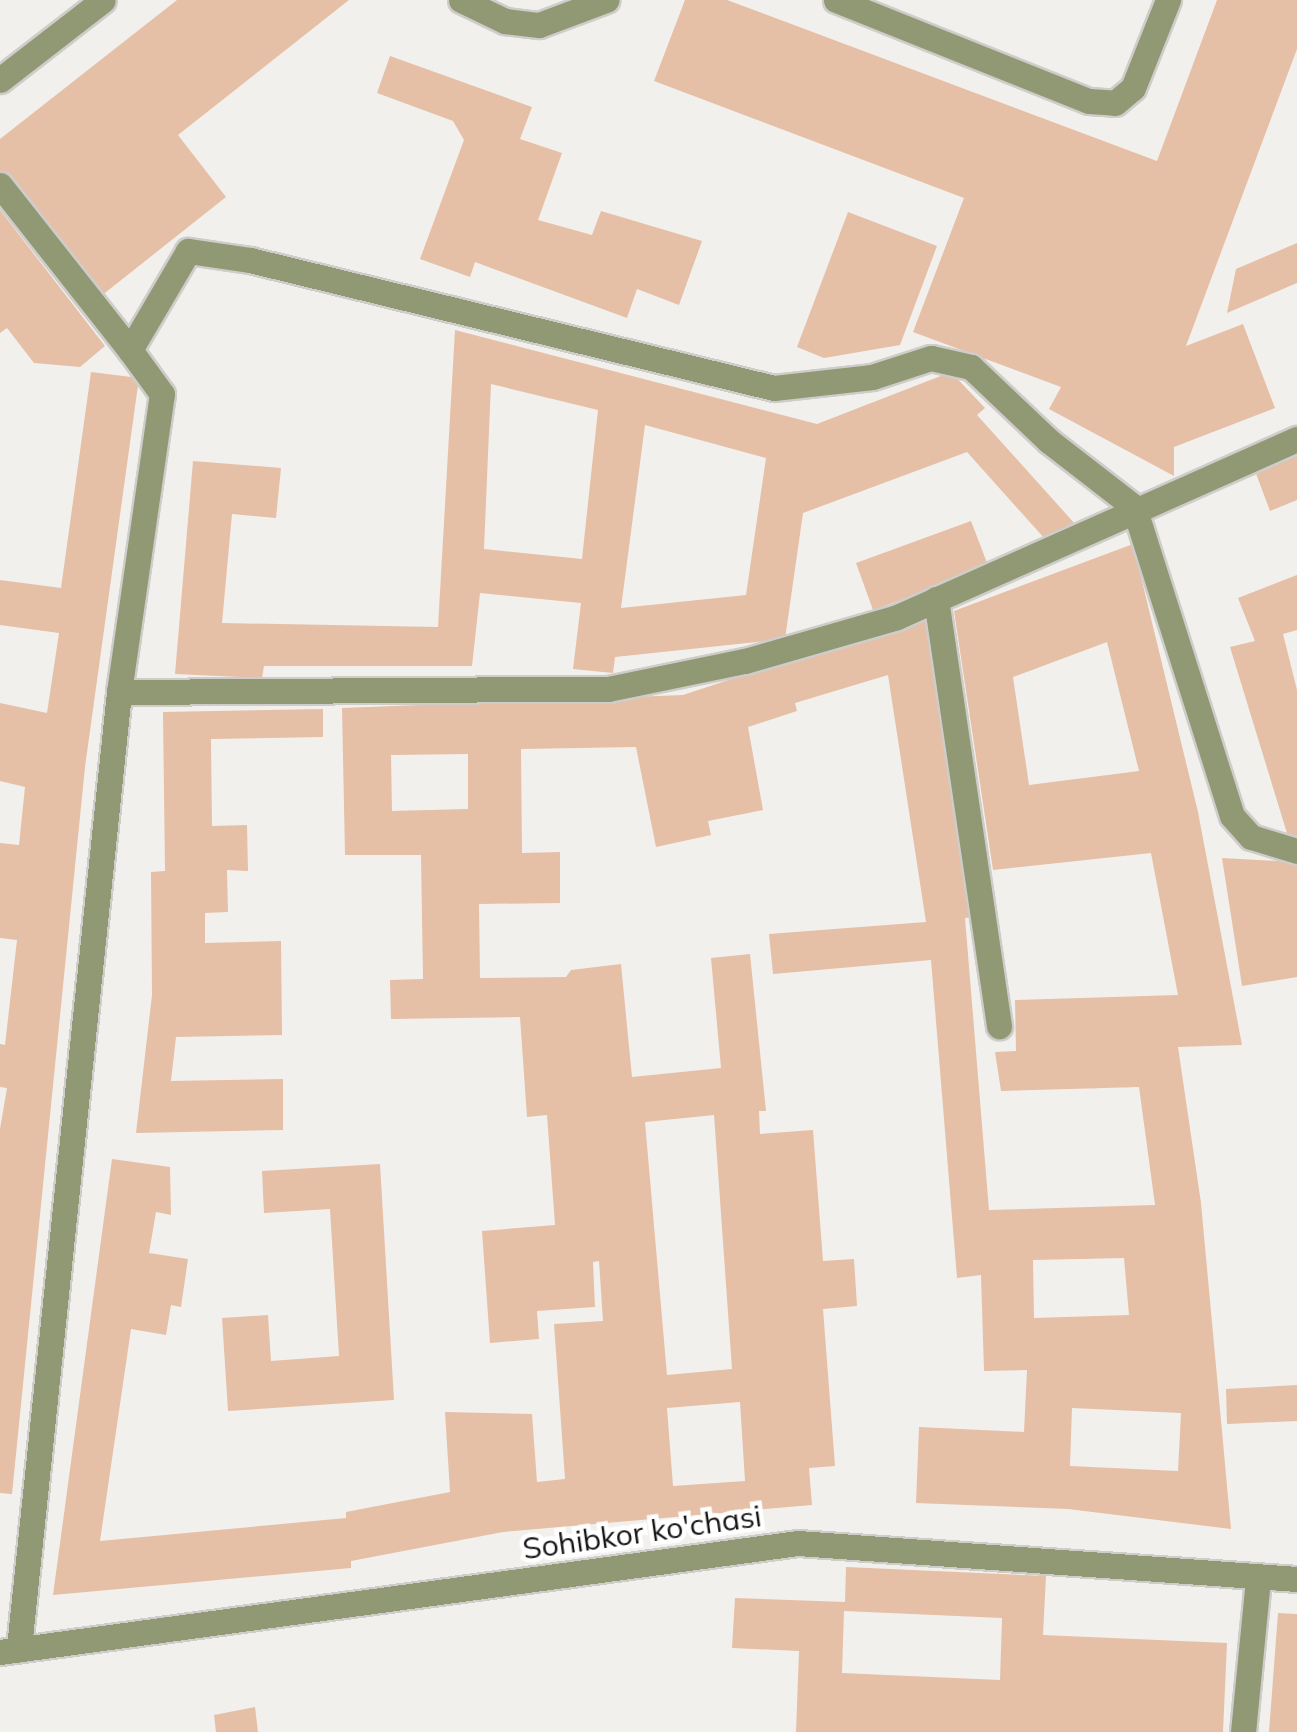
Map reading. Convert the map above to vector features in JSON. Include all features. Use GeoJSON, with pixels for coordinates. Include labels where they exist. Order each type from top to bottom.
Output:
{"type":"FeatureCollection","features":[{"type":"Feature","properties":{"kind":"street"},"geometry":{"type":"LineString","coordinates":[[0,80],[103,0]]}},
{"type":"Feature","properties":{"kind":"street"},"geometry":{"type":"LineString","coordinates":[[461,0],[495,6],[540,25],[606,0]]}},
{"type":"Feature","properties":{"kind":"street"},"geometry":{"type":"LineString","coordinates":[[836,0],[1089,101],[1115,103],[1133,88],[1168,0]]}},
{"type":"Feature","properties":{"kind":"street"},"geometry":{"type":"LineString","coordinates":[[0,185],[162,394],[118,692],[10,1649]]}},
{"type":"Feature","properties":{"kind":"street"},"geometry":{"type":"LineString","coordinates":[[130,350],[188,251],[250,260],[774,388],[872,377],[930,358],[971,367],[1049,440],[1134,507],[1232,816],[1251,837],[1297,851]]}},
{"type":"Feature","properties":{"kind":"street"},"geometry":{"type":"LineString","coordinates":[[118,692],[608,689],[746,661],[936,599],[1134,507],[1297,440]]}},
{"type":"Feature","properties":{"kind":"street"},"geometry":{"type":"LineString","coordinates":[[936,599],[999,1026]]}},
{"type":"Feature","properties":{"kind":"street","name":"Sohibkor ko'chasi"},"geometry":{"type":"LineString","coordinates":[[10,1649],[798,1543],[1084,1560],[1297,1579]]}},
{"type":"Feature","properties":{"kind":"street"},"geometry":{"type":"LineString","coordinates":[[1243,1732],[1258,1578]]}},
{"type":"Feature","properties":{"kind":"building"},"geometry":{"type":"Polygon","coordinates":[[[177,0],[349,0],[178,135],[226,197],[96,300],[0,177],[0,139],[177,0]]]}},
{"type":"Feature","properties":{"kind":"building"},"geometry":{"type":"Polygon","coordinates":[[[685,0],[727,0],[1157,161],[1217,0],[1297,0],[1297,49],[1186,346],[1243,324],[1275,408],[1174,447],[1174,476],[1049,409],[1061,387],[913,332],[964,198],[654,81],[685,0]]]}},
{"type":"Feature","properties":{"kind":"building"},"geometry":{"type":"Polygon","coordinates":[[[390,56],[532,107],[520,139],[562,153],[538,220],[592,235],[601,211],[702,241],[679,305],[637,289],[627,318],[475,262],[470,277],[420,259],[464,140],[453,121],[377,93],[390,56]]]}},
{"type":"Feature","properties":{"kind":"building"},"geometry":{"type":"Polygon","coordinates":[[[0,210],[105,346],[80,367],[34,363],[7,328],[0,333],[0,210]]]}},
{"type":"Feature","properties":{"kind":"building"},"geometry":{"type":"Polygon","coordinates":[[[848,212],[937,246],[900,345],[824,358],[797,347],[848,212]]]}},
{"type":"Feature","properties":{"kind":"building"},"geometry":{"type":"Polygon","coordinates":[[[1297,243],[1297,283],[1227,313],[1236,269],[1297,243]]]}},
{"type":"Feature","properties":{"kind":"building"},"geometry":{"type":"Polygon","coordinates":[[[455,330],[817,424],[951,372],[985,408],[977,415],[1076,525],[1045,539],[967,452],[803,513],[785,639],[615,657],[613,673],[573,669],[581,603],[480,593],[472,666],[264,666],[262,678],[175,674],[193,461],[281,468],[276,518],[232,514],[222,623],[438,627],[455,330]],[[491,384],[484,549],[582,559],[598,410],[491,384]],[[645,425],[621,608],[746,595],[766,458],[645,425]]]}},
{"type":"Feature","properties":{"kind":"building"},"geometry":{"type":"Polygon","coordinates":[[[91,372],[139,378],[85,767],[12,1494],[0,1493],[0,1129],[7,1088],[0,1087],[0,1044],[5,1045],[17,940],[0,938],[0,843],[19,845],[25,787],[0,781],[0,703],[47,713],[59,633],[0,625],[0,580],[61,588],[91,372]]]}},
{"type":"Feature","properties":{"kind":"building"},"geometry":{"type":"Polygon","coordinates":[[[1297,445],[1297,500],[1270,511],[1252,463],[1297,445]]]}},
{"type":"Feature","properties":{"kind":"building"},"geometry":{"type":"Polygon","coordinates":[[[971,521],[989,568],[873,610],[856,563],[971,521]]]}},
{"type":"Feature","properties":{"kind":"building"},"geometry":{"type":"Polygon","coordinates":[[[1133,544],[1198,812],[1242,1045],[1178,1047],[1201,1203],[1231,1529],[1068,1509],[916,1503],[919,1427],[1024,1432],[1027,1370],[984,1371],[981,1275],[957,1278],[931,960],[773,974],[769,934],[926,922],[888,675],[795,703],[797,711],[748,727],[763,810],[708,821],[711,835],[656,847],[636,747],[521,749],[522,853],[560,852],[560,903],[479,904],[480,978],[566,977],[571,970],[621,964],[632,1077],[721,1068],[711,958],[750,954],[766,1111],[759,1111],[760,1134],[813,1130],[823,1261],[854,1259],[857,1306],[823,1309],[835,1466],[809,1468],[812,1505],[503,1532],[351,1561],[351,1568],[53,1595],[112,1159],[170,1167],[171,1215],[156,1212],[149,1253],[188,1259],[181,1307],[171,1305],[166,1335],[131,1329],[100,1541],[346,1518],[346,1512],[450,1492],[445,1412],[532,1414],[537,1482],[565,1479],[554,1324],[603,1321],[599,1261],[593,1262],[595,1307],[537,1311],[539,1339],[490,1343],[482,1231],[555,1225],[547,1115],[527,1117],[520,1017],[391,1019],[390,980],[423,979],[421,855],[345,855],[342,708],[683,695],[928,614],[974,917],[965,918],[989,1210],[1155,1205],[1139,1087],[1001,1091],[995,1052],[1016,1051],[1015,1000],[1178,995],[1151,853],[993,870],[954,611],[1133,544]],[[1107,642],[1013,677],[1029,785],[1139,771],[1107,642]],[[468,754],[391,755],[392,811],[468,809],[468,754]],[[714,1115],[645,1122],[667,1375],[732,1369],[714,1115]],[[1124,1258],[1033,1260],[1034,1318],[1129,1315],[1124,1258]],[[740,1402],[667,1408],[673,1486],[745,1481],[740,1402]],[[1072,1408],[1070,1466],[1178,1471],[1181,1413],[1072,1408]]]}},
{"type":"Feature","properties":{"kind":"building"},"geometry":{"type":"Polygon","coordinates":[[[1297,575],[1297,630],[1283,634],[1297,690],[1297,842],[1290,843],[1230,647],[1255,641],[1238,598],[1297,575]]]}},
{"type":"Feature","properties":{"kind":"building"},"geometry":{"type":"Polygon","coordinates":[[[323,709],[323,737],[211,739],[212,826],[247,825],[248,871],[227,870],[228,912],[205,913],[205,943],[281,941],[282,1035],[176,1037],[171,1081],[283,1079],[283,1130],[136,1133],[152,995],[151,872],[165,871],[163,712],[323,709]]]}},
{"type":"Feature","properties":{"kind":"building"},"geometry":{"type":"Polygon","coordinates":[[[1222,858],[1297,862],[1297,977],[1242,986],[1222,858]]]}},
{"type":"Feature","properties":{"kind":"building"},"geometry":{"type":"Polygon","coordinates":[[[380,1164],[394,1400],[228,1411],[222,1318],[268,1315],[271,1361],[339,1356],[330,1209],[264,1213],[262,1171],[380,1164]]]}},
{"type":"Feature","properties":{"kind":"building"},"geometry":{"type":"Polygon","coordinates":[[[1297,1385],[1297,1421],[1227,1424],[1226,1389],[1297,1385]]]}},
{"type":"Feature","properties":{"kind":"building"},"geometry":{"type":"Polygon","coordinates":[[[846,1567],[1046,1576],[1043,1635],[1227,1643],[1223,1732],[796,1732],[799,1651],[732,1648],[735,1598],[845,1602],[846,1567]],[[844,1611],[842,1673],[1000,1680],[1002,1618],[844,1611]]]}},
{"type":"Feature","properties":{"kind":"building"},"geometry":{"type":"Polygon","coordinates":[[[1278,1613],[1297,1614],[1297,1732],[1269,1732],[1278,1613]]]}},
{"type":"Feature","properties":{"kind":"building"},"geometry":{"type":"Polygon","coordinates":[[[255,1707],[258,1732],[216,1732],[214,1715],[255,1707]]]}}]}
